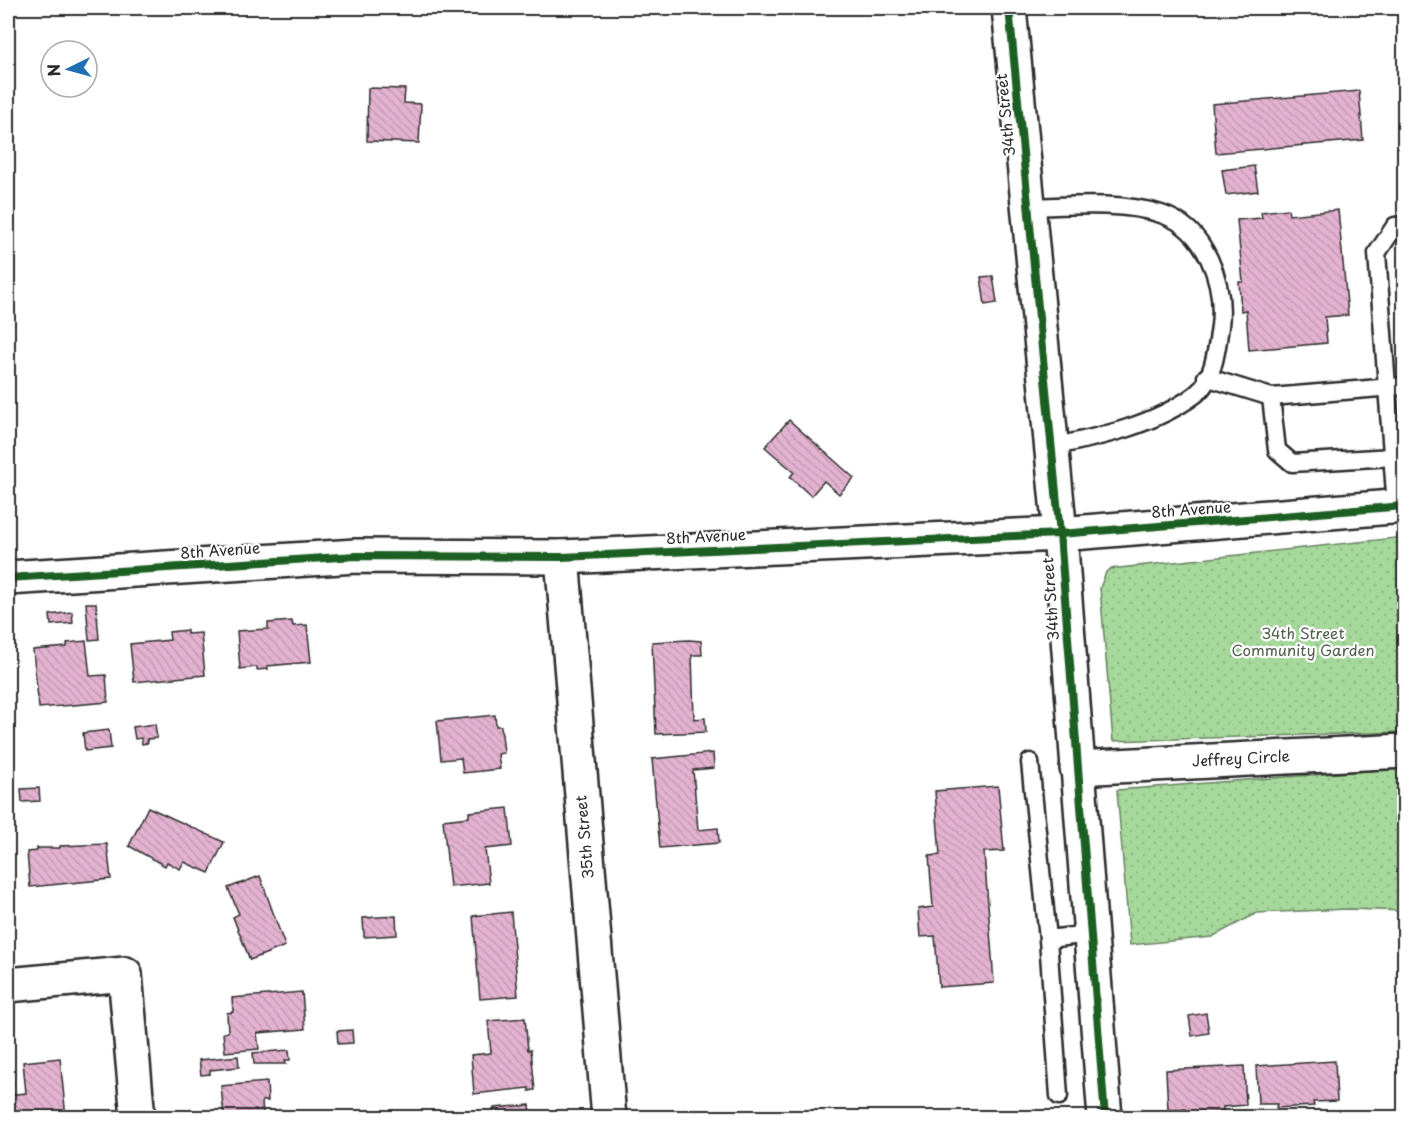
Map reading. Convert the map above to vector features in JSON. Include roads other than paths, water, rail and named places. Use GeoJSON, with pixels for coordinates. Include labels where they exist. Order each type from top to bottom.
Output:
{"type":"FeatureCollection","features":[{"type":"Feature","properties":{"kind":"street","name":"34th Street"},"geometry":{"type":"LineString","coordinates":[[1009,8],[1060,534],[1105,1118]]}},
{"type":"Feature","properties":{"kind":"street","name":"8th Avenue"},"geometry":{"type":"LineString","coordinates":[[8,578],[356,556],[562,557],[1060,534],[1400,506]]}},
{"type":"Feature","properties":{"kind":"street","name":"35th Street"},"geometry":{"type":"LineString","coordinates":[[562,557],[609,1118]]}},
{"type":"Feature","properties":{"kind":"street","name":"Jeffrey Circle"},"geometry":{"type":"LineString","coordinates":[[1077,768],[1404,751]]}},
{"type":"Feature","properties":{"kind":"street"},"geometry":{"type":"LineString","coordinates":[[8,985],[125,974],[138,1118]]}},
{"type":"Feature","properties":{"kind":"lane"},"geometry":{"type":"LineString","coordinates":[[1028,207],[1124,208],[1162,214],[1186,228],[1208,252],[1217,281],[1220,324],[1213,367],[1198,392],[1168,412],[1121,429],[1051,447]]}},
{"type":"Feature","properties":{"kind":"lane"},"geometry":{"type":"LineString","coordinates":[[1400,506],[1396,449],[1387,388],[1377,253],[1395,226],[1404,225]]}},
{"type":"Feature","properties":{"kind":"lane"},"geometry":{"type":"LineString","coordinates":[[1206,377],[1271,397],[1404,386]]}},
{"type":"Feature","properties":{"kind":"lane"},"geometry":{"type":"LineString","coordinates":[[1271,397],[1277,450],[1292,463],[1396,449]]}},
{"type":"Feature","properties":{"kind":"lane"},"geometry":{"type":"LineString","coordinates":[[1030,762],[1048,939],[1059,1096]]}},
{"type":"Feature","properties":{"kind":"lane"},"geometry":{"type":"LineString","coordinates":[[1048,939],[1090,934]]}},
{"type":"Feature","properties":{"kind":"park label","name":"34th Street Community Garden"},"geometry":{"type":"Point","coordinates":[1303,642]}}]}
